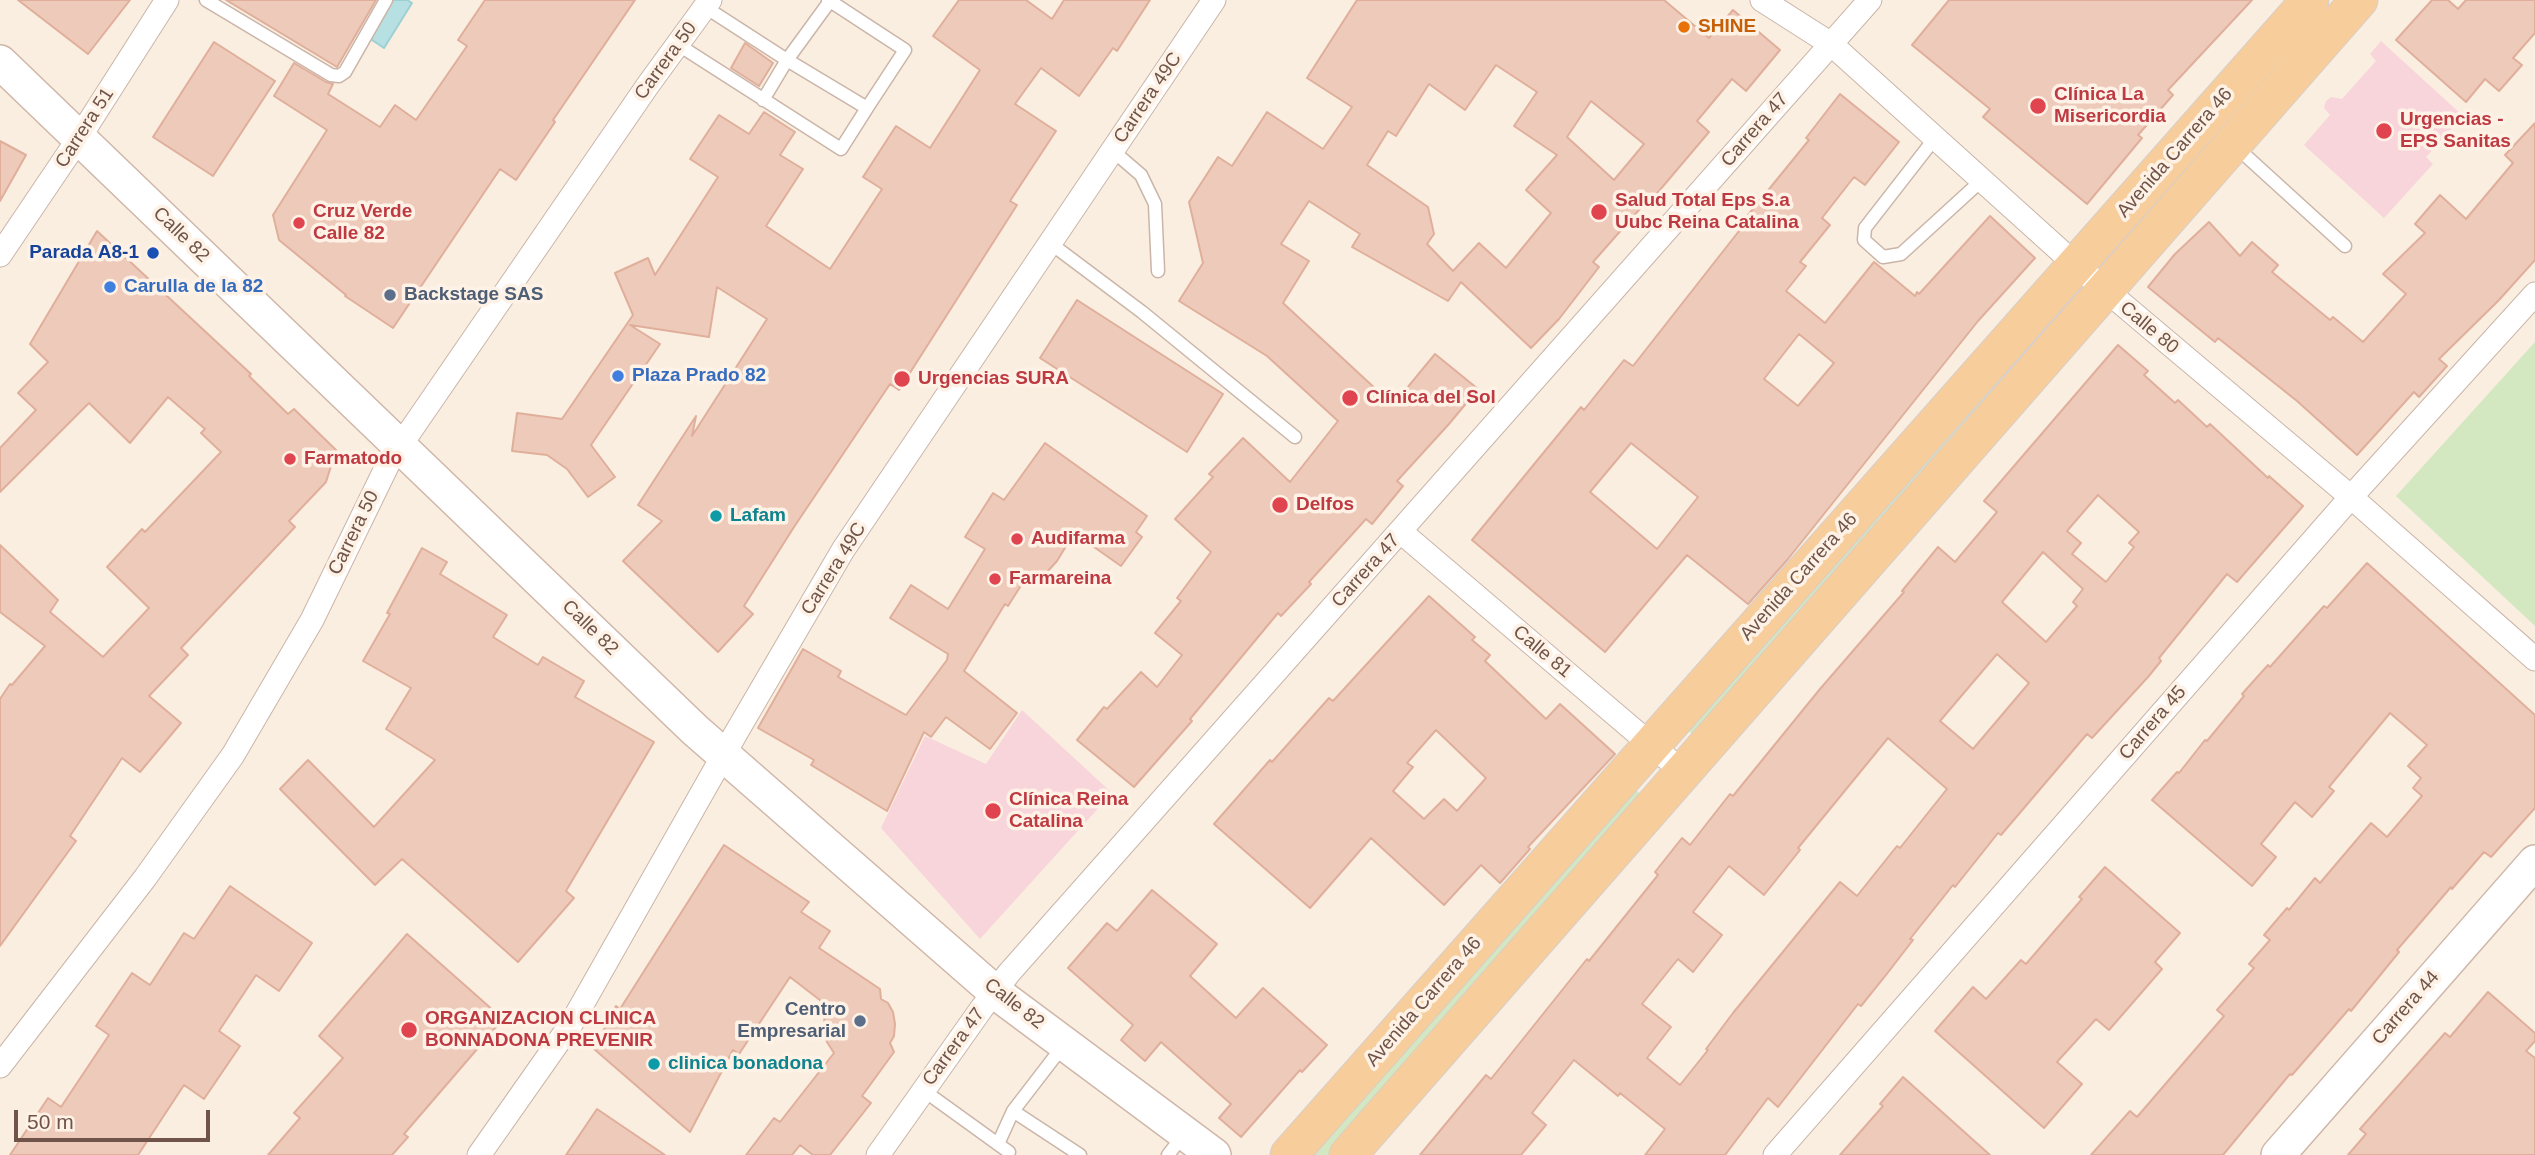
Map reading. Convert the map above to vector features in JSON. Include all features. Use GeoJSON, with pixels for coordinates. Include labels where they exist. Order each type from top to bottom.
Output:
{"type":"FeatureCollection","features":[{"type":"Feature","properties":{"kind":"main road","name":"Avenida Carrera 46"},"geometry":{"type":"LineString","coordinates":[[1289,1155],[2310,0]]}},
{"type":"Feature","properties":{"kind":"main road","name":"Avenida Carrera 46"},"geometry":{"type":"LineString","coordinates":[[1348,1155],[2359,0]]}},
{"type":"Feature","properties":{"kind":"main road","name":"Calle 82"},"geometry":{"type":"LineString","coordinates":[[0,62],[724,754],[995,992],[1065,1043],[1176,1144],[1214,1155]]}},
{"type":"Feature","properties":{"kind":"main road","name":"Carrera 44"},"geometry":{"type":"LineString","coordinates":[[2277,1155],[2535,862]]}},
{"type":"Feature","properties":{"kind":"street","name":"Carrera 51"},"geometry":{"type":"LineString","coordinates":[[0,255],[167,0]]}},
{"type":"Feature","properties":{"kind":"street","name":"Carrera 49C"},"geometry":{"type":"LineString","coordinates":[[479,1155],[571,1024],[724,754],[844,550],[1214,0]]}},
{"type":"Feature","properties":{"kind":"street","name":"Calle 80"},"geometry":{"type":"LineString","coordinates":[[1762,0],[1831,44],[2076,265],[2351,497],[2535,659]]}},
{"type":"Feature","properties":{"kind":"street","name":"Carrera 47"},"geometry":{"type":"LineString","coordinates":[[878,1155],[995,992],[1870,0]]}},
{"type":"Feature","properties":{"kind":"street","name":"Carrera 50"},"geometry":{"type":"LineString","coordinates":[[0,1066],[145,878],[233,755],[312,620],[389,462],[708,3]]}},
{"type":"Feature","properties":{"kind":"street","name":"Carrera 45"},"geometry":{"type":"LineString","coordinates":[[1774,1155],[2351,497],[2535,293]]}},
{"type":"Feature","properties":{"kind":"street","name":"Calle 81"},"geometry":{"type":"LineString","coordinates":[[1401,532],[1683,772]]}},
{"type":"Feature","properties":{"kind":"lane"},"geometry":{"type":"LineString","coordinates":[[206,0],[331,75],[339,76],[345,72],[386,0]]}},
{"type":"Feature","properties":{"kind":"lane"},"geometry":{"type":"LineString","coordinates":[[677,44],[763,100],[841,149],[905,50],[829,1],[787,60],[763,100]]}},
{"type":"Feature","properties":{"kind":"lane"},"geometry":{"type":"LineString","coordinates":[[708,3],[787,60],[867,108]]}},
{"type":"Feature","properties":{"kind":"lane"},"geometry":{"type":"LineString","coordinates":[[1935,138],[1865,228],[1864,240],[1883,257],[1901,254],[1982,180]]}},
{"type":"Feature","properties":{"kind":"lane"},"geometry":{"type":"LineString","coordinates":[[2233,144],[2345,246]]}},
{"type":"Feature","properties":{"kind":"lane"},"geometry":{"type":"LineString","coordinates":[[1113,151],[1141,175],[1154,204],[1158,271]]}},
{"type":"Feature","properties":{"kind":"lane"},"geometry":{"type":"LineString","coordinates":[[1050,243],[1142,312],[1294,437]]}},
{"type":"Feature","properties":{"kind":"lane"},"geometry":{"type":"LineString","coordinates":[[998,1144],[1013,1111],[1065,1043]]}},
{"type":"Feature","properties":{"kind":"lane"},"geometry":{"type":"LineString","coordinates":[[923,1090],[1009,1152]]}},
{"type":"Feature","properties":{"kind":"lane"},"geometry":{"type":"LineString","coordinates":[[1013,1111],[1080,1155]]}},
{"type":"Feature","properties":{"kind":"shaded area","name":"Urgencias - EPS Sanitas"},"geometry":{"type":"Polygon","coordinates":[[[2381,41],[2463,116],[2426,157],[2433,164],[2384,218],[2304,145],[2330,115],[2324,108],[2326,101],[2331,97],[2342,99],[2376,61],[2370,54],[2381,41]]]}},
{"type":"Feature","properties":{"kind":"shaded area","name":"Clínica Reina Catalina"},"geometry":{"type":"Polygon","coordinates":[[[1022,710],[1112,793],[980,939],[881,828],[925,736],[986,764],[1022,710]]]}},
{"type":"Feature","properties":{"kind":"green space"},"geometry":{"type":"Polygon","coordinates":[[[2050,306],[2060,315],[1694,736],[1685,727],[2050,306]]]}},
{"type":"Feature","properties":{"kind":"green space"},"geometry":{"type":"Polygon","coordinates":[[[2535,342],[2535,626],[2396,496],[2535,342]]]}},
{"type":"Feature","properties":{"kind":"green space"},"geometry":{"type":"Polygon","coordinates":[[[1636,790],[1646,799],[1330,1155],[1312,1155],[1636,790]]]}},
{"type":"Feature","properties":{"kind":"water"},"geometry":{"type":"Polygon","coordinates":[[[393,0],[407,0],[412,3],[384,48],[369,38],[393,0]]]}},
{"type":"Feature","properties":{"kind":"building"},"geometry":{"type":"Polygon","coordinates":[[[18,0],[130,0],[88,54],[18,0]]]}},
{"type":"Feature","properties":{"kind":"building"},"geometry":{"type":"Polygon","coordinates":[[[226,0],[376,0],[337,67],[226,0]]]}},
{"type":"Feature","properties":{"kind":"building"},"geometry":{"type":"Polygon","coordinates":[[[485,0],[635,0],[553,120],[555,122],[516,180],[500,169],[393,328],[345,296],[279,240],[273,215],[327,130],[274,96],[294,63],[333,84],[328,94],[380,127],[395,105],[416,120],[467,46],[458,40],[485,0]]]}},
{"type":"Feature","properties":{"kind":"building"},"geometry":{"type":"Polygon","coordinates":[[[959,0],[1026,0],[1052,19],[1064,0],[1150,0],[1117,51],[1113,48],[1079,96],[1041,68],[1015,104],[1056,131],[1010,201],[1017,205],[899,390],[890,384],[794,527],[744,606],[753,614],[718,652],[623,561],[662,521],[638,505],[696,416],[692,436],[767,319],[717,287],[709,337],[630,325],[660,344],[591,445],[615,477],[588,497],[567,469],[547,455],[512,451],[517,413],[562,419],[633,315],[615,273],[648,258],[655,275],[718,177],[690,159],[719,115],[749,134],[764,112],[795,132],[780,155],[803,169],[766,226],[830,269],[882,189],[863,177],[896,126],[930,148],[980,70],[933,36],[959,0]]]}},
{"type":"Feature","properties":{"kind":"building"},"geometry":{"type":"Polygon","coordinates":[[[1357,0],[1664,0],[1709,38],[1733,10],[1780,50],[1746,91],[1732,79],[1697,121],[1709,132],[1648,204],[1646,202],[1593,262],[1599,267],[1559,319],[1531,348],[1461,282],[1448,301],[1352,247],[1360,234],[1309,201],[1281,244],[1309,261],[1283,303],[1393,405],[1435,354],[1478,389],[1397,481],[1403,486],[1372,524],[1366,519],[1309,582],[1311,584],[1281,616],[1278,613],[1190,719],[1192,721],[1134,787],[1077,740],[1104,707],[1107,709],[1141,672],[1157,687],[1182,655],[1155,633],[1181,601],[1177,598],[1211,552],[1175,519],[1213,477],[1209,474],[1243,438],[1290,482],[1338,421],[1267,356],[1179,301],[1203,263],[1189,202],[1218,157],[1232,166],[1267,112],[1323,149],[1352,107],[1307,78],[1357,0]],[[1496,65],[1465,110],[1429,84],[1396,136],[1388,131],[1367,165],[1428,207],[1434,234],[1427,244],[1453,271],[1479,243],[1506,268],[1551,213],[1526,190],[1557,155],[1514,126],[1537,92],[1496,65]],[[1591,101],[1567,137],[1614,180],[1644,144],[1591,101]]]}},
{"type":"Feature","properties":{"kind":"building"},"geometry":{"type":"Polygon","coordinates":[[[1949,0],[2252,0],[2168,90],[2173,95],[2138,135],[2142,138],[2087,204],[1983,117],[1990,109],[1912,45],[1949,0]]]}},
{"type":"Feature","properties":{"kind":"building"},"geometry":{"type":"Polygon","coordinates":[[[2432,0],[2448,0],[2458,9],[2466,0],[2535,0],[2535,33],[2513,58],[2522,65],[2499,91],[2485,79],[2466,102],[2396,40],[2432,0]]]}},
{"type":"Feature","properties":{"kind":"building"},"geometry":{"type":"Polygon","coordinates":[[[214,42],[275,81],[213,176],[153,137],[214,42]]]}},
{"type":"Feature","properties":{"kind":"building"},"geometry":{"type":"Polygon","coordinates":[[[745,43],[773,63],[759,86],[731,68],[745,43]]]}},
{"type":"Feature","properties":{"kind":"building"},"geometry":{"type":"Polygon","coordinates":[[[1840,94],[1899,142],[1865,185],[1854,177],[1822,218],[1830,225],[1800,262],[1806,266],[1786,291],[1825,323],[1874,262],[1915,296],[1917,292],[1919,294],[1990,216],[2035,258],[1978,321],[1788,559],[1748,604],[1687,555],[1605,652],[1472,540],[1581,407],[1584,410],[1624,360],[1633,366],[1809,140],[1806,138],[1840,94]],[[1799,334],[1764,379],[1798,406],[1834,363],[1799,334]],[[1631,443],[1590,492],[1657,549],[1698,497],[1631,443]]]}},
{"type":"Feature","properties":{"kind":"building"},"geometry":{"type":"Polygon","coordinates":[[[2535,123],[2535,260],[2439,359],[2447,366],[2419,397],[2414,392],[2357,455],[2297,401],[2218,338],[2215,342],[2148,287],[2175,254],[2209,222],[2240,256],[2252,242],[2278,265],[2272,272],[2330,320],[2333,317],[2363,342],[2406,294],[2383,274],[2425,233],[2415,224],[2440,195],[2466,219],[2513,163],[2505,155],[2535,123]]]}},
{"type":"Feature","properties":{"kind":"building"},"geometry":{"type":"Polygon","coordinates":[[[0,141],[26,155],[0,201],[0,141]]]}},
{"type":"Feature","properties":{"kind":"building"},"geometry":{"type":"Polygon","coordinates":[[[97,231],[251,374],[249,376],[288,414],[294,409],[336,450],[326,482],[289,521],[295,527],[181,648],[188,655],[149,696],[181,723],[140,772],[122,758],[70,836],[76,841],[0,946],[0,699],[45,646],[0,612],[0,545],[58,600],[50,612],[103,657],[149,608],[107,567],[142,529],[145,532],[221,452],[201,433],[205,429],[168,397],[130,443],[89,403],[0,492],[0,448],[36,410],[18,393],[48,362],[30,344],[97,231]]]}},
{"type":"Feature","properties":{"kind":"building"},"geometry":{"type":"Polygon","coordinates":[[[1077,300],[1223,394],[1187,452],[1040,358],[1077,300]]]}},
{"type":"Feature","properties":{"kind":"building"},"geometry":{"type":"Polygon","coordinates":[[[2118,345],[2148,371],[2144,375],[2175,403],[2178,400],[2207,427],[2210,424],[2268,478],[2269,476],[2303,506],[2237,582],[2227,574],[2159,658],[2161,661],[2148,677],[2092,738],[2087,734],[2001,835],[1998,833],[1955,887],[1953,885],[1910,939],[1913,940],[1886,975],[1861,1006],[1858,1004],[1778,1107],[1768,1098],[1725,1155],[1645,1155],[1665,1129],[1620,1093],[1618,1096],[1574,1060],[1532,1113],[1546,1125],[1521,1155],[1420,1155],[1486,1075],[1491,1079],[1587,959],[1589,961],[1658,875],[1655,872],[1682,838],[1690,845],[1730,794],[1733,796],[1904,592],[1902,591],[1938,547],[1955,562],[1997,512],[1984,501],[2118,345]],[[2098,495],[2067,531],[2081,543],[2072,554],[2106,582],[2134,547],[2129,543],[2139,532],[2098,495]],[[2043,552],[2002,602],[2046,642],[2077,606],[2073,602],[2083,589],[2043,552]],[[1997,654],[1940,721],[1973,749],[2029,683],[1997,654]],[[1888,738],[1798,848],[1800,850],[1764,895],[1729,866],[1693,912],[1722,935],[1693,972],[1678,959],[1642,1004],[1671,1027],[1647,1058],[1680,1085],[1733,1013],[1840,882],[1857,896],[1947,789],[1888,738]]]}},
{"type":"Feature","properties":{"kind":"building"},"geometry":{"type":"Polygon","coordinates":[[[1045,443],[1147,516],[1136,532],[1142,537],[1121,566],[1074,533],[1057,561],[1038,582],[1027,576],[1008,606],[1005,604],[964,671],[1017,713],[990,749],[946,717],[931,737],[924,732],[887,811],[811,765],[814,760],[758,728],[803,649],[841,671],[838,677],[906,715],[947,660],[948,654],[890,618],[911,585],[948,609],[985,549],[965,537],[993,493],[1004,500],[1045,443]]]}},
{"type":"Feature","properties":{"kind":"building"},"geometry":{"type":"Polygon","coordinates":[[[422,548],[447,562],[440,574],[507,615],[493,637],[538,665],[543,657],[584,681],[575,697],[654,742],[566,891],[574,898],[518,962],[402,859],[375,885],[280,789],[308,760],[374,827],[435,760],[386,729],[411,688],[363,661],[390,614],[387,613],[422,548]]]}},
{"type":"Feature","properties":{"kind":"building"},"geometry":{"type":"Polygon","coordinates":[[[2367,563],[2535,715],[2535,808],[2491,857],[2484,852],[2452,889],[2451,887],[2397,950],[2399,952],[2351,1011],[2349,1009],[2292,1075],[2290,1074],[2223,1155],[2091,1155],[2130,1111],[2137,1117],[2224,1016],[2217,1010],[2254,968],[2249,964],[2270,940],[2264,935],[2287,908],[2289,910],[2315,878],[2320,883],[2371,823],[2387,837],[2422,796],[2413,788],[2421,778],[2408,766],[2427,745],[2390,713],[2329,787],[2334,791],[2312,817],[2295,802],[2261,844],[2276,857],[2252,886],[2152,800],[2177,772],[2179,773],[2205,740],[2207,741],[2244,696],[2242,694],[2268,665],[2270,667],[2324,606],[2327,608],[2367,563]]]}},
{"type":"Feature","properties":{"kind":"building"},"geometry":{"type":"Polygon","coordinates":[[[1429,596],[1475,637],[1472,640],[1490,655],[1485,661],[1546,719],[1560,704],[1615,754],[1528,847],[1530,849],[1500,883],[1481,865],[1444,905],[1371,838],[1310,908],[1214,824],[1329,698],[1333,701],[1429,596]],[[1436,730],[1407,763],[1413,767],[1393,791],[1424,819],[1444,799],[1457,811],[1486,778],[1436,730]]]}},
{"type":"Feature","properties":{"kind":"building"},"geometry":{"type":"Polygon","coordinates":[[[724,845],[809,902],[801,912],[830,931],[819,948],[880,989],[881,999],[888,1003],[893,1012],[894,1036],[890,1043],[894,1052],[862,1096],[871,1103],[830,1155],[813,1155],[800,1145],[792,1155],[746,1155],[774,1118],[780,1122],[834,1053],[827,1042],[824,1029],[825,1004],[790,977],[739,1054],[733,1050],[690,1132],[594,1049],[616,1006],[620,1009],[724,845]]]}},
{"type":"Feature","properties":{"kind":"building"},"geometry":{"type":"Polygon","coordinates":[[[2105,867],[2180,933],[2155,962],[2162,969],[2109,1030],[2096,1019],[2057,1062],[2082,1084],[2044,1128],[1935,1031],[1973,987],[1986,999],[2021,960],[2026,964],[2082,899],[2079,897],[2105,867]]]}},
{"type":"Feature","properties":{"kind":"building"},"geometry":{"type":"Polygon","coordinates":[[[230,886],[312,943],[279,991],[256,975],[219,1031],[240,1046],[204,1099],[184,1085],[138,1155],[10,1155],[48,1098],[61,1107],[109,1035],[96,1026],[132,973],[150,985],[184,933],[194,939],[230,886]]]}},
{"type":"Feature","properties":{"kind":"building"},"geometry":{"type":"Polygon","coordinates":[[[1152,890],[1217,944],[1190,976],[1236,1018],[1263,988],[1327,1045],[1302,1072],[1300,1070],[1241,1137],[1219,1118],[1231,1104],[1161,1042],[1145,1061],[1121,1040],[1133,1025],[1068,968],[1107,923],[1117,931],[1152,890]]]}},
{"type":"Feature","properties":{"kind":"building","name":"ORGANIZACION CLINICA BONNADONA PREVENIR"},"geometry":{"type":"Polygon","coordinates":[[[407,934],[503,1019],[404,1134],[408,1137],[392,1155],[268,1155],[300,1118],[294,1113],[343,1058],[319,1036],[407,934]]]}},
{"type":"Feature","properties":{"kind":"building"},"geometry":{"type":"Polygon","coordinates":[[[2488,992],[2535,1033],[2535,1041],[2526,1051],[2535,1058],[2535,1155],[2348,1155],[2366,1134],[2360,1129],[2445,1033],[2450,1037],[2488,992]]]}},
{"type":"Feature","properties":{"kind":"building"},"geometry":{"type":"Polygon","coordinates":[[[1903,1077],[1990,1155],[1840,1155],[1883,1106],[1880,1104],[1903,1077]]]}},
{"type":"Feature","properties":{"kind":"building"},"geometry":{"type":"Polygon","coordinates":[[[597,1109],[665,1155],[566,1155],[597,1109]]]}},
{"type":"Feature","properties":{"kind":"place","name":"SHINE"},"geometry":{"type":"Point","coordinates":[1684,27]}},
{"type":"Feature","properties":{"kind":"place","name":"Clínica La Misericordia"},"geometry":{"type":"Point","coordinates":[2038,106]}},
{"type":"Feature","properties":{"kind":"place","name":"Urgencias - EPS Sanitas"},"geometry":{"type":"Point","coordinates":[2384,131]}},
{"type":"Feature","properties":{"kind":"place","name":"Salud Total Eps S.a Uubc Reina Catalina"},"geometry":{"type":"Point","coordinates":[1599,212]}},
{"type":"Feature","properties":{"kind":"place","name":"Cruz Verde Calle 82"},"geometry":{"type":"Point","coordinates":[299,223]}},
{"type":"Feature","properties":{"kind":"place","name":"Parada A8-1"},"geometry":{"type":"Point","coordinates":[153,253]}},
{"type":"Feature","properties":{"kind":"place","name":"Carulla de la 82"},"geometry":{"type":"Point","coordinates":[110,287]}},
{"type":"Feature","properties":{"kind":"place","name":"Backstage SAS"},"geometry":{"type":"Point","coordinates":[390,295]}},
{"type":"Feature","properties":{"kind":"place","name":"Plaza Prado 82"},"geometry":{"type":"Point","coordinates":[618,376]}},
{"type":"Feature","properties":{"kind":"place","name":"Urgencias SURA"},"geometry":{"type":"Point","coordinates":[902,379]}},
{"type":"Feature","properties":{"kind":"place","name":"Clínica del Sol"},"geometry":{"type":"Point","coordinates":[1350,398]}},
{"type":"Feature","properties":{"kind":"place","name":"Farmatodo"},"geometry":{"type":"Point","coordinates":[290,459]}},
{"type":"Feature","properties":{"kind":"place","name":"Delfos"},"geometry":{"type":"Point","coordinates":[1280,505]}},
{"type":"Feature","properties":{"kind":"place","name":"Lafam"},"geometry":{"type":"Point","coordinates":[716,516]}},
{"type":"Feature","properties":{"kind":"place","name":"Audifarma"},"geometry":{"type":"Point","coordinates":[1017,539]}},
{"type":"Feature","properties":{"kind":"place","name":"Farmareina"},"geometry":{"type":"Point","coordinates":[995,579]}},
{"type":"Feature","properties":{"kind":"place","name":"Clínica Reina Catalina"},"geometry":{"type":"Point","coordinates":[993,811]}},
{"type":"Feature","properties":{"kind":"place","name":"Centro Empresarial"},"geometry":{"type":"Point","coordinates":[860,1021]}},
{"type":"Feature","properties":{"kind":"place","name":"ORGANIZACION CLINICA BONNADONA PREVENIR"},"geometry":{"type":"Point","coordinates":[409,1030]}},
{"type":"Feature","properties":{"kind":"place","name":"clinica bonadona"},"geometry":{"type":"Point","coordinates":[654,1064]}}]}
